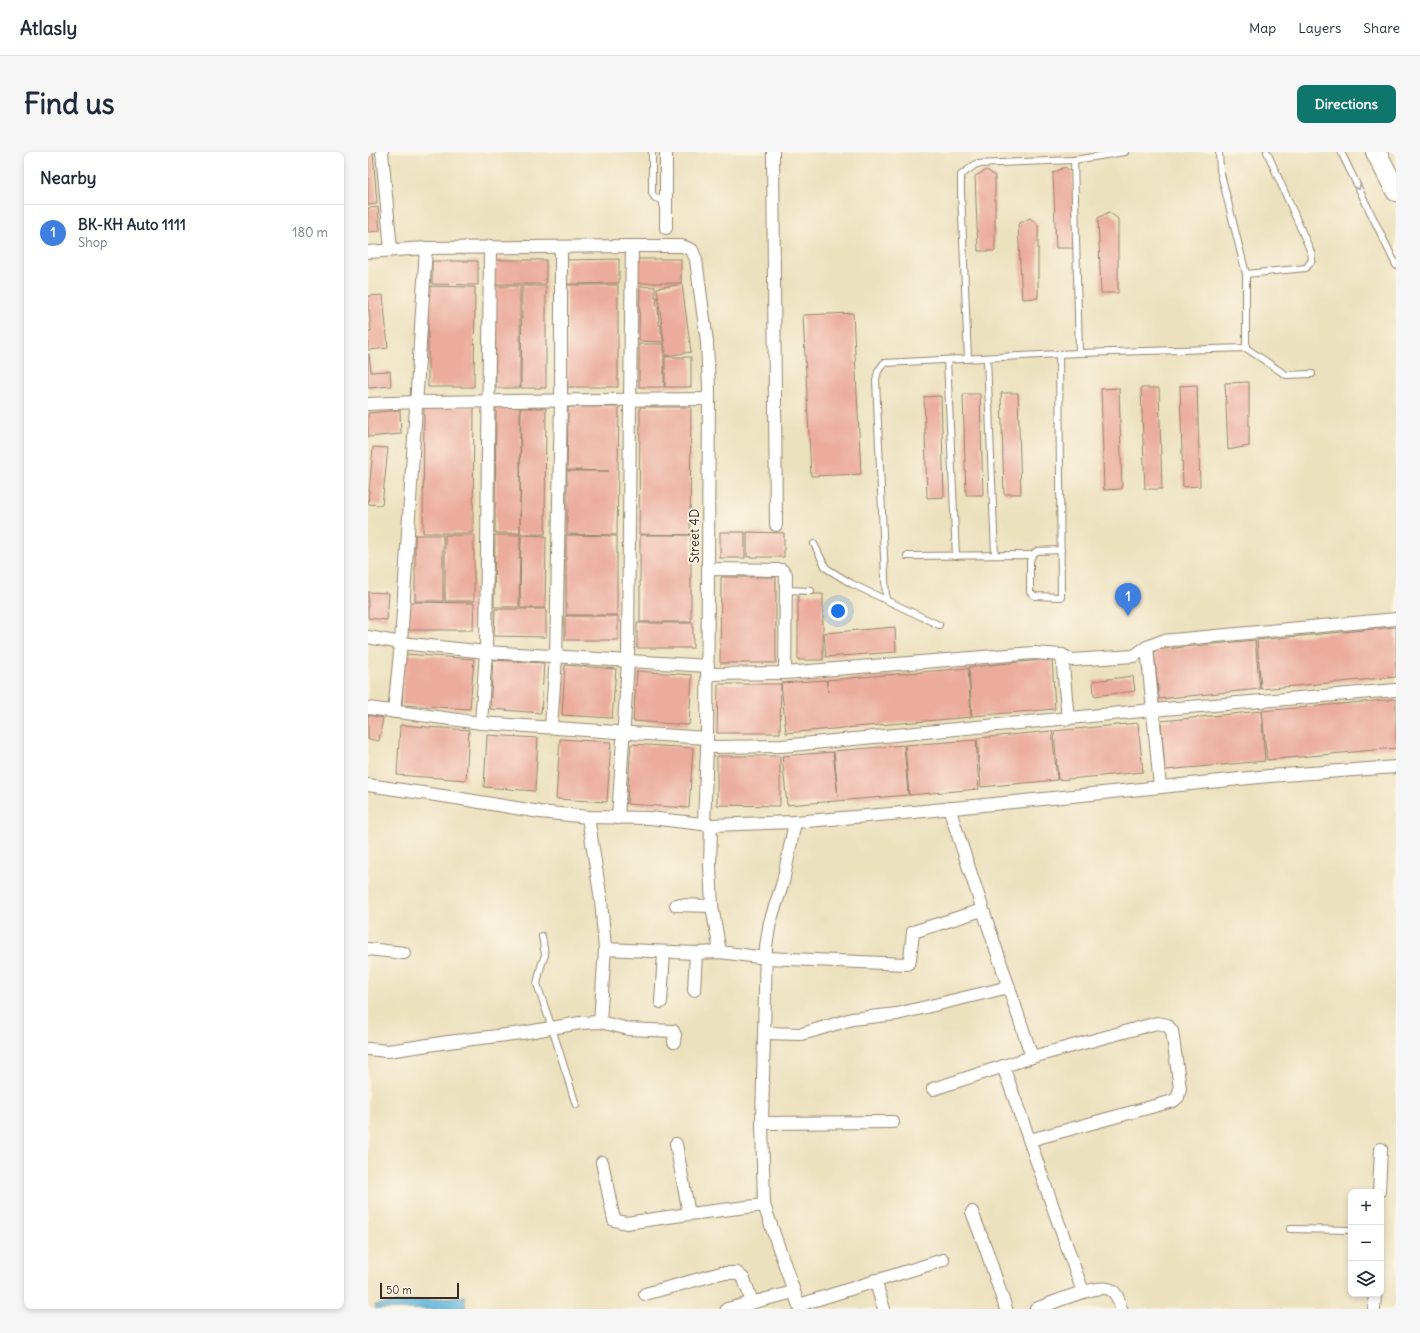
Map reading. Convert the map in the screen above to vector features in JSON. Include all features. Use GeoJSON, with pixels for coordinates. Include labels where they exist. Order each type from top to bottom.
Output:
{"type":"FeatureCollection","features":[{"type":"Feature","properties":{"kind":"highway"},"geometry":{"type":"LineString","coordinates":[[1376,152],[1396,191]]}},
{"type":"Feature","properties":{"kind":"street"},"geometry":{"type":"LineString","coordinates":[[382,152],[391,250]]}},
{"type":"Feature","properties":{"kind":"street"},"geometry":{"type":"LineString","coordinates":[[666,152],[666,228]]}},
{"type":"Feature","properties":{"kind":"street"},"geometry":{"type":"LineString","coordinates":[[773,152],[776,525]]}},
{"type":"Feature","properties":{"kind":"street"},"geometry":{"type":"LineString","coordinates":[[368,252],[490,246],[632,246],[628,662],[618,818]]}},
{"type":"Feature","properties":{"kind":"street"},"geometry":{"type":"LineString","coordinates":[[481,723],[486,652],[490,246]]}},
{"type":"Feature","properties":{"kind":"street","name":"Street 4D"},"geometry":{"type":"LineString","coordinates":[[632,246],[682,246],[692,250],[696,260],[707,342],[709,398],[707,824],[712,906],[720,952]]}},
{"type":"Feature","properties":{"kind":"street"},"geometry":{"type":"LineString","coordinates":[[551,727],[556,657],[561,247]]}},
{"type":"Feature","properties":{"kind":"street"},"geometry":{"type":"LineString","coordinates":[[394,712],[401,643],[426,248]]}},
{"type":"Feature","properties":{"kind":"street"},"geometry":{"type":"LineString","coordinates":[[368,404],[417,402],[560,401],[630,398],[709,398]]}},
{"type":"Feature","properties":{"kind":"street"},"geometry":{"type":"LineString","coordinates":[[708,569],[782,570],[786,574],[785,673]]}},
{"type":"Feature","properties":{"kind":"street"},"geometry":{"type":"LineString","coordinates":[[368,637],[401,643],[486,652],[628,662],[708,670],[785,673],[1034,653],[1062,655],[1072,660],[1134,656],[1147,647],[1162,641],[1396,619]]}},
{"type":"Feature","properties":{"kind":"street"},"geometry":{"type":"LineString","coordinates":[[1147,647],[1160,787]]}},
{"type":"Feature","properties":{"kind":"street"},"geometry":{"type":"LineString","coordinates":[[1062,655],[1068,719]]}},
{"type":"Feature","properties":{"kind":"street"},"geometry":{"type":"LineString","coordinates":[[368,708],[481,723],[624,732],[707,742],[782,746],[1152,710],[1396,690]]}},
{"type":"Feature","properties":{"kind":"street"},"geometry":{"type":"LineString","coordinates":[[368,786],[456,798],[540,812],[588,817],[650,818],[707,824],[795,822],[1269,776],[1396,767]]}},
{"type":"Feature","properties":{"kind":"street"},"geometry":{"type":"LineString","coordinates":[[949,808],[1032,1057]]}},
{"type":"Feature","properties":{"kind":"street"},"geometry":{"type":"LineString","coordinates":[[588,817],[601,900],[605,949],[600,1022]]}},
{"type":"Feature","properties":{"kind":"street"},"geometry":{"type":"LineString","coordinates":[[795,822],[783,882],[770,922],[766,958],[762,1124],[764,1205],[799,1307],[875,1280],[942,1260]]}},
{"type":"Feature","properties":{"kind":"street"},"geometry":{"type":"LineString","coordinates":[[676,905],[712,906]]}},
{"type":"Feature","properties":{"kind":"street"},"geometry":{"type":"LineString","coordinates":[[605,949],[696,953],[720,952],[766,958],[907,964],[910,959],[913,932],[982,910]]}},
{"type":"Feature","properties":{"kind":"street"},"geometry":{"type":"LineString","coordinates":[[368,949],[404,953]]}},
{"type":"Feature","properties":{"kind":"street"},"geometry":{"type":"LineString","coordinates":[[662,1002],[664,952]]}},
{"type":"Feature","properties":{"kind":"street"},"geometry":{"type":"LineString","coordinates":[[694,990],[696,953]]}},
{"type":"Feature","properties":{"kind":"street"},"geometry":{"type":"LineString","coordinates":[[764,1033],[801,1034],[852,1018],[897,1014],[1008,987]]}},
{"type":"Feature","properties":{"kind":"street"},"geometry":{"type":"LineString","coordinates":[[368,1049],[395,1050],[580,1023],[600,1022],[630,1029],[673,1031],[675,1035],[674,1042]]}},
{"type":"Feature","properties":{"kind":"street"},"geometry":{"type":"LineString","coordinates":[[933,1089],[1032,1057],[1157,1023],[1167,1025],[1172,1031],[1180,1088],[1178,1097],[1173,1101],[1030,1140]]}},
{"type":"Feature","properties":{"kind":"street"},"geometry":{"type":"LineString","coordinates":[[1003,1066],[1083,1292]]}},
{"type":"Feature","properties":{"kind":"street"},"geometry":{"type":"LineString","coordinates":[[762,1124],[892,1122]]}},
{"type":"Feature","properties":{"kind":"street"},"geometry":{"type":"LineString","coordinates":[[676,1144],[689,1214]]}},
{"type":"Feature","properties":{"kind":"street"},"geometry":{"type":"LineString","coordinates":[[1379,1189],[1381,1149]]}},
{"type":"Feature","properties":{"kind":"street"},"geometry":{"type":"LineString","coordinates":[[602,1162],[614,1220],[626,1223],[764,1205]]}},
{"type":"Feature","properties":{"kind":"street"},"geometry":{"type":"LineString","coordinates":[[972,1212],[1006,1309]]}},
{"type":"Feature","properties":{"kind":"street"},"geometry":{"type":"LineString","coordinates":[[645,1294],[721,1273],[737,1273],[744,1279],[752,1302]]}},
{"type":"Feature","properties":{"kind":"street"},"geometry":{"type":"LineString","coordinates":[[875,1280],[884,1309]]}},
{"type":"Feature","properties":{"kind":"street"},"geometry":{"type":"LineString","coordinates":[[1040,1308],[1083,1292],[1102,1288],[1110,1289],[1118,1296],[1121,1309]]}},
{"type":"Feature","properties":{"kind":"street"},"geometry":{"type":"LineString","coordinates":[[728,1309],[794,1292]]}},
{"type":"Feature","properties":{"kind":"street"},"geometry":{"type":"LineString","coordinates":[[1374,1309],[1375,1297]]}},
{"type":"Feature","properties":{"kind":"lane"},"geometry":{"type":"LineString","coordinates":[[652,152],[652,192],[655,198],[666,201]]}},
{"type":"Feature","properties":{"kind":"lane"},"geometry":{"type":"LineString","coordinates":[[968,359],[961,175],[976,164],[1074,160],[1125,152]]}},
{"type":"Feature","properties":{"kind":"lane"},"geometry":{"type":"LineString","coordinates":[[1219,152],[1220,170],[1246,274],[1246,348]]}},
{"type":"Feature","properties":{"kind":"lane"},"geometry":{"type":"LineString","coordinates":[[1246,274],[1306,268],[1312,260],[1311,252],[1267,152]]}},
{"type":"Feature","properties":{"kind":"lane"},"geometry":{"type":"LineString","coordinates":[[1340,152],[1396,265]]}},
{"type":"Feature","properties":{"kind":"lane"},"geometry":{"type":"LineString","coordinates":[[1074,160],[1079,353]]}},
{"type":"Feature","properties":{"kind":"lane"},"geometry":{"type":"LineString","coordinates":[[886,600],[876,380],[878,371],[884,363],[1079,353],[1246,348],[1286,375],[1312,374]]}},
{"type":"Feature","properties":{"kind":"lane"},"geometry":{"type":"LineString","coordinates":[[1059,354],[1061,550],[1061,597],[1035,596],[1030,592],[1030,561],[1032,555],[1037,551],[1061,550]]}},
{"type":"Feature","properties":{"kind":"lane"},"geometry":{"type":"LineString","coordinates":[[988,358],[995,555]]}},
{"type":"Feature","properties":{"kind":"lane"},"geometry":{"type":"LineString","coordinates":[[947,360],[956,556]]}},
{"type":"Feature","properties":{"kind":"lane"},"geometry":{"type":"LineString","coordinates":[[814,544],[826,568],[852,584],[939,625]]}},
{"type":"Feature","properties":{"kind":"lane"},"geometry":{"type":"LineString","coordinates":[[907,556],[1032,555]]}},
{"type":"Feature","properties":{"kind":"lane"},"geometry":{"type":"LineString","coordinates":[[786,590],[811,591]]}},
{"type":"Feature","properties":{"kind":"lane"},"geometry":{"type":"LineString","coordinates":[[542,936],[545,955],[537,984],[576,1105]]}},
{"type":"Feature","properties":{"kind":"lane"},"geometry":{"type":"LineString","coordinates":[[1290,1229],[1348,1230]]}},
{"type":"Feature","properties":{"kind":"water"},"geometry":{"type":"Polygon","coordinates":[[[465,1296],[465,1309],[376,1309],[375,1305],[465,1296]]]}},
{"type":"Feature","properties":{"kind":"building"},"geometry":{"type":"Polygon","coordinates":[[[368,152],[373,152],[377,204],[368,205],[368,152]]]}},
{"type":"Feature","properties":{"kind":"building"},"geometry":{"type":"Polygon","coordinates":[[[1065,167],[1073,173],[1073,248],[1056,248],[1053,173],[1065,167]]]}},
{"type":"Feature","properties":{"kind":"building"},"geometry":{"type":"Polygon","coordinates":[[[987,170],[995,176],[995,251],[978,251],[975,176],[987,170]]]}},
{"type":"Feature","properties":{"kind":"building"},"geometry":{"type":"Polygon","coordinates":[[[378,207],[380,231],[368,232],[368,208],[378,207]]]}},
{"type":"Feature","properties":{"kind":"building"},"geometry":{"type":"Polygon","coordinates":[[[1109,212],[1118,219],[1118,293],[1101,293],[1098,218],[1109,212]]]}},
{"type":"Feature","properties":{"kind":"building"},"geometry":{"type":"Polygon","coordinates":[[[1030,218],[1038,224],[1038,298],[1022,299],[1018,224],[1030,218]]]}},
{"type":"Feature","properties":{"kind":"building"},"geometry":{"type":"Polygon","coordinates":[[[619,259],[619,283],[567,284],[567,260],[619,259]]]}},
{"type":"Feature","properties":{"kind":"building"},"geometry":{"type":"Polygon","coordinates":[[[636,259],[681,259],[681,283],[636,283],[636,259]]]}},
{"type":"Feature","properties":{"kind":"building"},"geometry":{"type":"Polygon","coordinates":[[[495,260],[546,260],[546,284],[495,284],[495,260]]]}},
{"type":"Feature","properties":{"kind":"building"},"geometry":{"type":"Polygon","coordinates":[[[432,261],[478,261],[478,285],[432,284],[432,261]]]}},
{"type":"Feature","properties":{"kind":"building"},"geometry":{"type":"Polygon","coordinates":[[[682,284],[691,352],[666,356],[657,288],[682,284]]]}},
{"type":"Feature","properties":{"kind":"building"},"geometry":{"type":"Polygon","coordinates":[[[567,285],[618,285],[618,387],[567,387],[567,285]]]}},
{"type":"Feature","properties":{"kind":"building"},"geometry":{"type":"Polygon","coordinates":[[[428,286],[475,287],[474,387],[428,387],[428,286]]]}},
{"type":"Feature","properties":{"kind":"building"},"geometry":{"type":"Polygon","coordinates":[[[495,286],[520,286],[520,388],[496,388],[495,286]]]}},
{"type":"Feature","properties":{"kind":"building"},"geometry":{"type":"Polygon","coordinates":[[[522,286],[546,286],[546,388],[521,388],[522,286]]]}},
{"type":"Feature","properties":{"kind":"building"},"geometry":{"type":"Polygon","coordinates":[[[640,286],[655,287],[655,297],[657,297],[656,306],[658,306],[659,325],[661,325],[663,342],[639,341],[640,286]]]}},
{"type":"Feature","properties":{"kind":"building"},"geometry":{"type":"Polygon","coordinates":[[[383,295],[388,348],[368,350],[368,331],[371,331],[368,296],[383,295]]]}},
{"type":"Feature","properties":{"kind":"building"},"geometry":{"type":"Polygon","coordinates":[[[853,313],[861,474],[811,476],[803,315],[853,313]]]}},
{"type":"Feature","properties":{"kind":"building"},"geometry":{"type":"Polygon","coordinates":[[[639,344],[664,344],[664,387],[639,387],[639,344]]]}},
{"type":"Feature","properties":{"kind":"building"},"geometry":{"type":"Polygon","coordinates":[[[368,354],[371,372],[390,371],[391,386],[368,388],[368,354]]]}},
{"type":"Feature","properties":{"kind":"building"},"geometry":{"type":"Polygon","coordinates":[[[665,357],[691,357],[691,387],[665,387],[665,357]]]}},
{"type":"Feature","properties":{"kind":"building"},"geometry":{"type":"Polygon","coordinates":[[[1249,382],[1249,446],[1228,450],[1225,383],[1249,382]]]}},
{"type":"Feature","properties":{"kind":"building"},"geometry":{"type":"Polygon","coordinates":[[[1197,385],[1200,486],[1183,487],[1180,386],[1197,385]]]}},
{"type":"Feature","properties":{"kind":"building"},"geometry":{"type":"Polygon","coordinates":[[[1119,388],[1122,489],[1104,490],[1101,389],[1119,388]]]}},
{"type":"Feature","properties":{"kind":"building"},"geometry":{"type":"Polygon","coordinates":[[[1141,388],[1159,388],[1162,489],[1145,489],[1141,388]]]}},
{"type":"Feature","properties":{"kind":"building"},"geometry":{"type":"Polygon","coordinates":[[[1001,393],[1018,393],[1021,494],[1004,494],[1001,393]]]}},
{"type":"Feature","properties":{"kind":"building"},"geometry":{"type":"Polygon","coordinates":[[[963,394],[980,394],[983,495],[966,495],[963,394]]]}},
{"type":"Feature","properties":{"kind":"building"},"geometry":{"type":"Polygon","coordinates":[[[941,396],[944,497],[927,498],[924,397],[941,396]]]}},
{"type":"Feature","properties":{"kind":"building"},"geometry":{"type":"Polygon","coordinates":[[[424,407],[474,407],[473,533],[423,533],[424,407]]]}},
{"type":"Feature","properties":{"kind":"building"},"geometry":{"type":"Polygon","coordinates":[[[496,407],[520,407],[520,533],[495,533],[496,407]]]}},
{"type":"Feature","properties":{"kind":"building"},"geometry":{"type":"Polygon","coordinates":[[[568,407],[619,407],[617,535],[567,534],[567,471],[609,471],[567,470],[568,407]]]}},
{"type":"Feature","properties":{"kind":"building"},"geometry":{"type":"Polygon","coordinates":[[[640,407],[691,407],[690,535],[639,534],[640,407]]]}},
{"type":"Feature","properties":{"kind":"building"},"geometry":{"type":"Polygon","coordinates":[[[521,408],[546,408],[545,534],[520,534],[521,408]]]}},
{"type":"Feature","properties":{"kind":"building"},"geometry":{"type":"Polygon","coordinates":[[[400,410],[401,434],[368,437],[368,413],[400,410]]]}},
{"type":"Feature","properties":{"kind":"building"},"geometry":{"type":"Polygon","coordinates":[[[373,447],[388,448],[382,505],[368,504],[373,447]]]}},
{"type":"Feature","properties":{"kind":"building"},"geometry":{"type":"Polygon","coordinates":[[[720,532],[745,532],[745,558],[720,558],[720,532]]]}},
{"type":"Feature","properties":{"kind":"building"},"geometry":{"type":"Polygon","coordinates":[[[747,532],[784,533],[784,557],[747,557],[747,532]]]}},
{"type":"Feature","properties":{"kind":"building"},"geometry":{"type":"Polygon","coordinates":[[[415,535],[443,535],[443,601],[415,601],[415,535]]]}},
{"type":"Feature","properties":{"kind":"building"},"geometry":{"type":"Polygon","coordinates":[[[445,535],[474,535],[474,601],[445,601],[445,535]]]}},
{"type":"Feature","properties":{"kind":"building"},"geometry":{"type":"Polygon","coordinates":[[[495,535],[520,535],[519,607],[494,607],[495,535]]]}},
{"type":"Feature","properties":{"kind":"building"},"geometry":{"type":"Polygon","coordinates":[[[521,535],[546,536],[545,608],[520,608],[521,535]]]}},
{"type":"Feature","properties":{"kind":"building"},"geometry":{"type":"Polygon","coordinates":[[[566,535],[617,536],[617,615],[566,615],[566,535]]]}},
{"type":"Feature","properties":{"kind":"building"},"geometry":{"type":"Polygon","coordinates":[[[640,535],[691,535],[691,622],[640,622],[640,535]]]}},
{"type":"Feature","properties":{"kind":"building"},"geometry":{"type":"Polygon","coordinates":[[[721,577],[776,577],[776,663],[720,663],[721,577]]]}},
{"type":"Feature","properties":{"kind":"building"},"geometry":{"type":"Polygon","coordinates":[[[368,592],[389,593],[387,620],[368,618],[368,592]]]}},
{"type":"Feature","properties":{"kind":"building"},"geometry":{"type":"Polygon","coordinates":[[[798,594],[823,594],[823,660],[798,660],[798,594]]]}},
{"type":"Feature","properties":{"kind":"building"},"geometry":{"type":"Polygon","coordinates":[[[409,602],[474,603],[473,630],[408,630],[409,602]]]}},
{"type":"Feature","properties":{"kind":"building"},"geometry":{"type":"Polygon","coordinates":[[[495,609],[546,609],[546,637],[494,636],[495,609]]]}},
{"type":"Feature","properties":{"kind":"building"},"geometry":{"type":"Polygon","coordinates":[[[565,616],[618,616],[618,640],[565,640],[565,616]]]}},
{"type":"Feature","properties":{"kind":"building"},"geometry":{"type":"Polygon","coordinates":[[[637,623],[693,623],[693,648],[637,648],[637,623]]]}},
{"type":"Feature","properties":{"kind":"building"},"geometry":{"type":"Polygon","coordinates":[[[895,627],[896,652],[826,657],[824,633],[895,627]]]}},
{"type":"Feature","properties":{"kind":"building"},"geometry":{"type":"Polygon","coordinates":[[[1396,627],[1396,677],[1261,689],[1257,640],[1396,627]]]}},
{"type":"Feature","properties":{"kind":"building"},"geometry":{"type":"Polygon","coordinates":[[[1255,640],[1260,689],[1159,699],[1154,650],[1255,640]]]}},
{"type":"Feature","properties":{"kind":"building"},"geometry":{"type":"Polygon","coordinates":[[[405,654],[474,659],[470,709],[402,705],[405,654]]]}},
{"type":"Feature","properties":{"kind":"building"},"geometry":{"type":"Polygon","coordinates":[[[1052,659],[1055,709],[972,716],[969,667],[1052,659]]]}},
{"type":"Feature","properties":{"kind":"building"},"geometry":{"type":"Polygon","coordinates":[[[493,660],[544,663],[541,713],[490,709],[493,660]]]}},
{"type":"Feature","properties":{"kind":"building"},"geometry":{"type":"Polygon","coordinates":[[[565,665],[616,669],[612,718],[562,715],[565,665]]]}},
{"type":"Feature","properties":{"kind":"building"},"geometry":{"type":"Polygon","coordinates":[[[968,668],[971,717],[786,733],[781,683],[826,680],[828,692],[827,680],[968,668]]]}},
{"type":"Feature","properties":{"kind":"building"},"geometry":{"type":"Polygon","coordinates":[[[637,671],[692,675],[689,725],[633,721],[637,671]]]}},
{"type":"Feature","properties":{"kind":"building"},"geometry":{"type":"Polygon","coordinates":[[[1133,676],[1135,691],[1094,696],[1093,681],[1133,676]]]}},
{"type":"Feature","properties":{"kind":"building"},"geometry":{"type":"Polygon","coordinates":[[[718,684],[781,684],[780,733],[717,733],[718,684]]]}},
{"type":"Feature","properties":{"kind":"building"},"geometry":{"type":"Polygon","coordinates":[[[1396,699],[1396,748],[1267,760],[1262,711],[1396,699]]]}},
{"type":"Feature","properties":{"kind":"building"},"geometry":{"type":"Polygon","coordinates":[[[1261,711],[1265,761],[1165,770],[1161,721],[1261,711]]]}},
{"type":"Feature","properties":{"kind":"building"},"geometry":{"type":"Polygon","coordinates":[[[368,715],[383,718],[379,741],[368,739],[368,715]]]}},
{"type":"Feature","properties":{"kind":"building"},"geometry":{"type":"Polygon","coordinates":[[[1138,723],[1143,772],[1058,780],[1054,731],[1138,723]]]}},
{"type":"Feature","properties":{"kind":"building"},"geometry":{"type":"Polygon","coordinates":[[[400,725],[469,730],[466,780],[397,775],[400,725]]]}},
{"type":"Feature","properties":{"kind":"building"},"geometry":{"type":"Polygon","coordinates":[[[1052,731],[1057,780],[981,787],[977,738],[1052,731]]]}},
{"type":"Feature","properties":{"kind":"building"},"geometry":{"type":"Polygon","coordinates":[[[487,735],[538,738],[535,791],[484,787],[487,735]]]}},
{"type":"Feature","properties":{"kind":"building"},"geometry":{"type":"Polygon","coordinates":[[[560,739],[611,742],[607,802],[556,799],[560,739]]]}},
{"type":"Feature","properties":{"kind":"building"},"geometry":{"type":"Polygon","coordinates":[[[976,740],[979,789],[909,795],[905,745],[976,740]]]}},
{"type":"Feature","properties":{"kind":"building"},"geometry":{"type":"Polygon","coordinates":[[[631,744],[693,748],[689,808],[627,804],[631,744]]]}},
{"type":"Feature","properties":{"kind":"building"},"geometry":{"type":"Polygon","coordinates":[[[904,745],[908,795],[787,805],[782,756],[833,752],[838,797],[834,751],[904,745]]]}},
{"type":"Feature","properties":{"kind":"building"},"geometry":{"type":"Polygon","coordinates":[[[717,756],[780,756],[780,806],[717,805],[717,756]]]}},
{"type":"Feature","properties":{"kind":"place","name":"BK-KH Auto 1111"},"geometry":{"type":"Point","coordinates":[1128,616]}}]}
